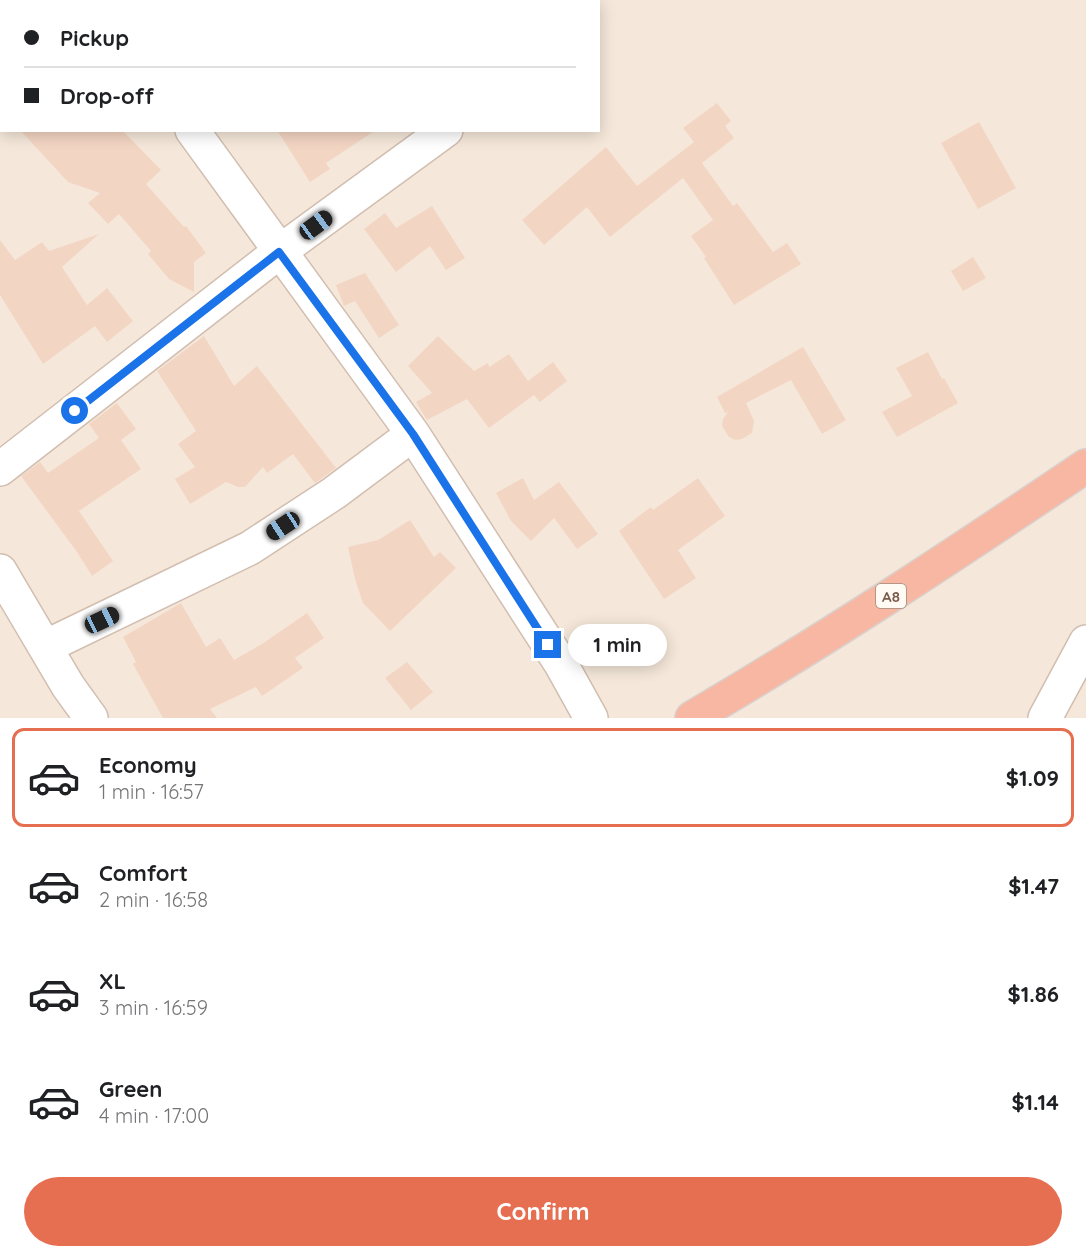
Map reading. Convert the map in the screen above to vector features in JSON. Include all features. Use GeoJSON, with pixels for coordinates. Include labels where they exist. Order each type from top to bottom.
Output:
{"type":"FeatureCollection","features":[{"type":"Feature","properties":{"kind":"highway","name":"A8"},"geometry":{"type":"LineString","coordinates":[[692,718],[762,678],[928,572],[1086,466]]}},
{"type":"Feature","properties":{"kind":"street"},"geometry":{"type":"LineString","coordinates":[[193,132],[413,434],[561,664],[591,718]]}},
{"type":"Feature","properties":{"kind":"street"},"geometry":{"type":"LineString","coordinates":[[0,469],[279,252],[443,132]]}},
{"type":"Feature","properties":{"kind":"street"},"geometry":{"type":"LineString","coordinates":[[45,647],[250,548],[334,493],[413,434]]}},
{"type":"Feature","properties":{"kind":"street"},"geometry":{"type":"LineString","coordinates":[[0,571],[68,686],[91,718]]}},
{"type":"Feature","properties":{"kind":"street"},"geometry":{"type":"LineString","coordinates":[[1045,718],[1086,642]]}},
{"type":"Feature","properties":{"kind":"shaded area"},"geometry":{"type":"Polygon","coordinates":[[[600,0],[1086,0],[1086,718],[0,718],[0,132],[600,132],[600,0]]]}},
{"type":"Feature","properties":{"kind":"building"},"geometry":{"type":"Polygon","coordinates":[[[717,103],[731,121],[725,126],[734,138],[702,163],[733,206],[737,203],[773,252],[787,243],[801,264],[734,305],[691,236],[713,220],[683,178],[610,237],[587,207],[544,245],[522,220],[606,147],[637,186],[694,142],[683,128],[717,103]]]}},
{"type":"Feature","properties":{"kind":"building"},"geometry":{"type":"Polygon","coordinates":[[[979,122],[1016,188],[978,209],[941,143],[979,122]]]}},
{"type":"Feature","properties":{"kind":"building"},"geometry":{"type":"Polygon","coordinates":[[[22,132],[124,132],[161,170],[146,184],[184,227],[186,226],[206,253],[194,262],[194,292],[169,279],[148,254],[151,251],[119,214],[108,224],[88,203],[100,193],[68,182],[22,132]]]}},
{"type":"Feature","properties":{"kind":"building"},"geometry":{"type":"Polygon","coordinates":[[[278,132],[373,132],[326,163],[330,169],[310,182],[278,132]]]}},
{"type":"Feature","properties":{"kind":"building"},"geometry":{"type":"Polygon","coordinates":[[[432,206],[465,258],[446,270],[430,246],[396,272],[364,229],[385,213],[396,228],[432,206]]]}},
{"type":"Feature","properties":{"kind":"building"},"geometry":{"type":"Polygon","coordinates":[[[99,234],[62,267],[87,305],[107,288],[133,321],[107,342],[95,326],[43,364],[0,295],[0,240],[15,260],[42,242],[49,251],[99,234]]]}},
{"type":"Feature","properties":{"kind":"building"},"geometry":{"type":"Polygon","coordinates":[[[973,257],[986,278],[963,291],[951,271],[973,257]]]}},
{"type":"Feature","properties":{"kind":"building"},"geometry":{"type":"Polygon","coordinates":[[[365,273],[399,325],[379,338],[355,301],[344,306],[336,285],[365,273]]]}},
{"type":"Feature","properties":{"kind":"building"},"geometry":{"type":"Polygon","coordinates":[[[204,336],[234,386],[257,366],[336,468],[315,483],[293,454],[267,473],[263,467],[245,487],[226,482],[190,504],[175,479],[195,467],[178,444],[196,431],[157,371],[204,336]]]}},
{"type":"Feature","properties":{"kind":"building"},"geometry":{"type":"Polygon","coordinates":[[[438,336],[474,371],[488,363],[489,367],[509,354],[528,381],[553,362],[567,381],[540,402],[534,395],[489,428],[467,399],[427,420],[416,402],[432,393],[408,366],[438,336]]]}},
{"type":"Feature","properties":{"kind":"building"},"geometry":{"type":"Polygon","coordinates":[[[803,347],[846,420],[822,434],[791,380],[746,403],[754,421],[752,433],[742,439],[735,440],[729,437],[722,426],[723,419],[728,412],[725,413],[717,397],[803,347]]]}},
{"type":"Feature","properties":{"kind":"building"},"geometry":{"type":"Polygon","coordinates":[[[928,352],[958,403],[897,437],[882,412],[912,396],[896,368],[928,352]]]}},
{"type":"Feature","properties":{"kind":"building"},"geometry":{"type":"Polygon","coordinates":[[[117,403],[136,429],[121,440],[141,469],[79,511],[113,561],[92,576],[21,476],[40,462],[48,473],[99,438],[89,424],[117,403]]]}},
{"type":"Feature","properties":{"kind":"building"},"geometry":{"type":"Polygon","coordinates":[[[523,478],[534,500],[559,482],[598,534],[577,549],[554,518],[531,541],[511,521],[496,493],[523,478]]]}},
{"type":"Feature","properties":{"kind":"building"},"geometry":{"type":"Polygon","coordinates":[[[698,478],[725,516],[678,550],[696,578],[664,599],[619,531],[651,507],[653,510],[698,478]]]}},
{"type":"Feature","properties":{"kind":"building"},"geometry":{"type":"Polygon","coordinates":[[[410,520],[434,557],[440,552],[456,568],[390,631],[363,603],[348,547],[378,540],[410,520]]]}},
{"type":"Feature","properties":{"kind":"building"},"geometry":{"type":"Polygon","coordinates":[[[181,603],[206,647],[220,638],[234,660],[307,613],[324,638],[295,658],[303,668],[262,696],[256,687],[210,709],[217,718],[163,718],[133,664],[136,662],[123,637],[181,603]]]}},
{"type":"Feature","properties":{"kind":"building"},"geometry":{"type":"Polygon","coordinates":[[[407,662],[433,692],[411,710],[385,678],[407,662]]]}},
{"type":"Feature","properties":{"kind":"route"},"geometry":{"type":"LineString","coordinates":[[75,411],[279,252],[413,434],[548,645]]}}]}
